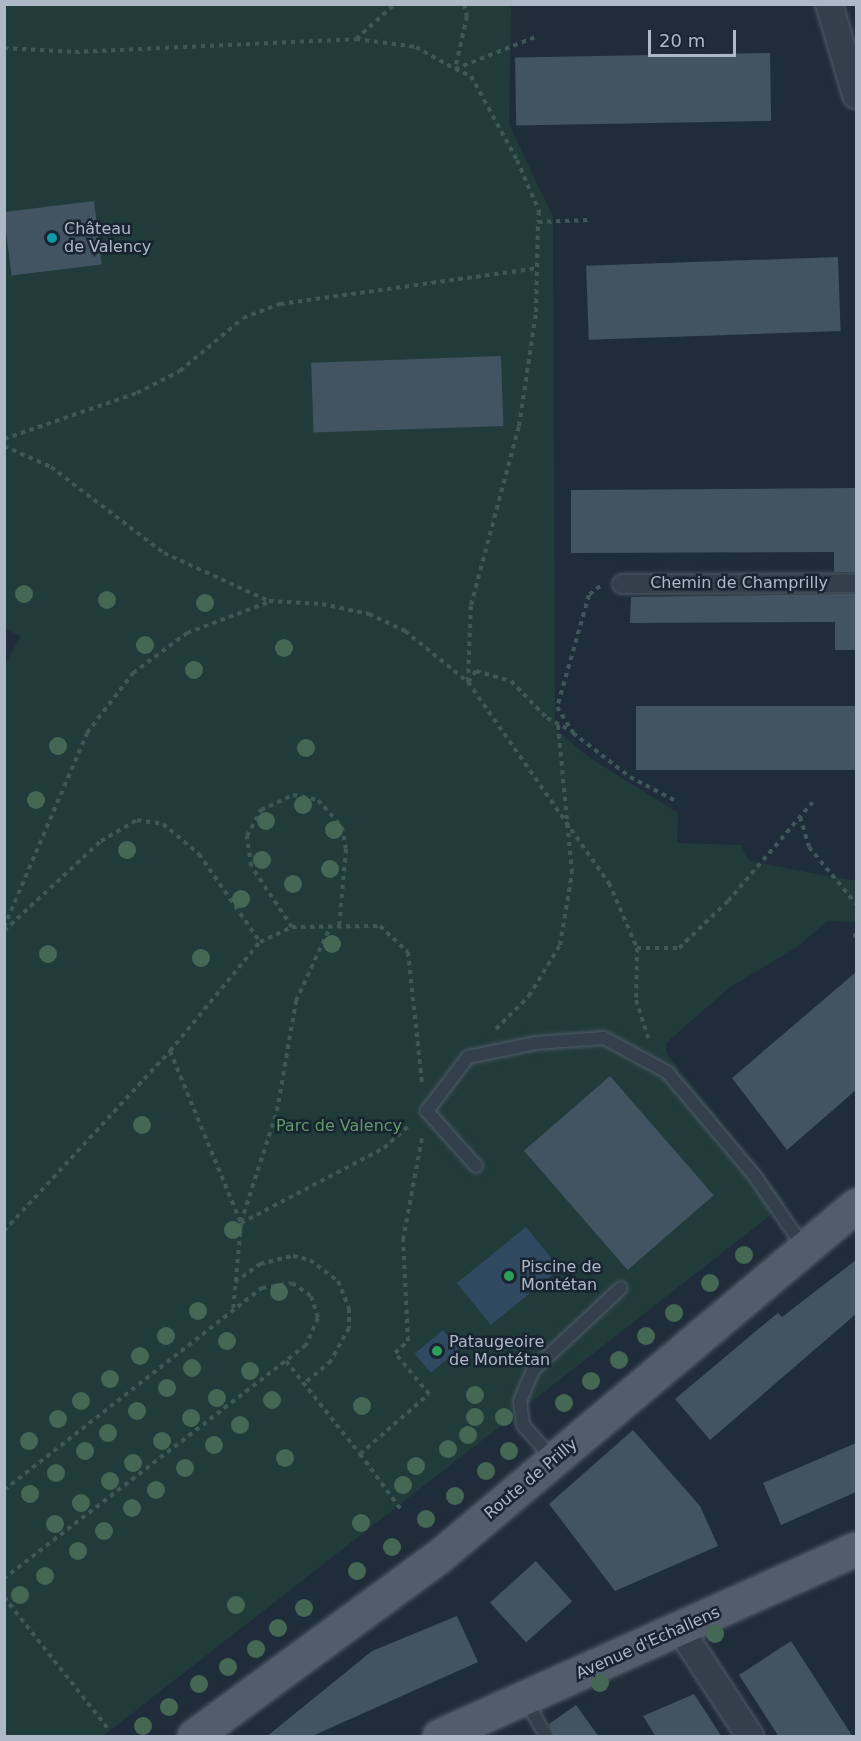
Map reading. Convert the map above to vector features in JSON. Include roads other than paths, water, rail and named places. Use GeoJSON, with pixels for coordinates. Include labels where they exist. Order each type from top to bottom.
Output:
{"type":"FeatureCollection","features":[{"type":"Feature","properties":{"kind":"main road","name":"Route de Prilly"},"geometry":{"type":"LineString","coordinates":[[194,1737],[438,1557],[856,1205]]}},
{"type":"Feature","properties":{"kind":"main road","name":"Avenue d'Echallens"},"geometry":{"type":"LineString","coordinates":[[439,1737],[856,1549]]}},
{"type":"Feature","properties":{"kind":"street"},"geometry":{"type":"LineString","coordinates":[[829,4],[856,95]]}},
{"type":"Feature","properties":{"kind":"street","name":"Chemin de Champrilly"},"geometry":{"type":"LineString","coordinates":[[622,584],[856,583]]}},
{"type":"Feature","properties":{"kind":"street"},"geometry":{"type":"LineString","coordinates":[[680,1629],[750,1737]]}},
{"type":"Feature","properties":{"kind":"lane"},"geometry":{"type":"LineString","coordinates":[[476,1166],[427,1111],[468,1057],[536,1043],[604,1038],[666,1072],[754,1175],[805,1248]]}},
{"type":"Feature","properties":{"kind":"lane"},"geometry":{"type":"LineString","coordinates":[[554,1460],[524,1425],[520,1401],[533,1370],[621,1288]]}},
{"type":"Feature","properties":{"kind":"lane"},"geometry":{"type":"LineString","coordinates":[[525,1698],[546,1737]]}},
{"type":"Feature","properties":{"kind":"water","name":"Piscine de Montétan"},"geometry":{"type":"Polygon","coordinates":[[[526,1227],[560,1269],[491,1325],[457,1283],[526,1227]]]}},
{"type":"Feature","properties":{"kind":"water","name":"Pataugeoire de Montétan"},"geometry":{"type":"Polygon","coordinates":[[[443,1330],[459,1349],[431,1373],[415,1354],[443,1330]]]}},
{"type":"Feature","properties":{"kind":"place","name":"Château de Valency"},"geometry":{"type":"Point","coordinates":[52,238]}},
{"type":"Feature","properties":{"kind":"place","name":"Piscine de Montétan"},"geometry":{"type":"Point","coordinates":[509,1276]}},
{"type":"Feature","properties":{"kind":"place","name":"Pataugeoire de Montétan"},"geometry":{"type":"Point","coordinates":[437,1351]}},
{"type":"Feature","properties":{"kind":"park label","name":"Parc de Valency"},"geometry":{"type":"Point","coordinates":[339,1126]}}]}
